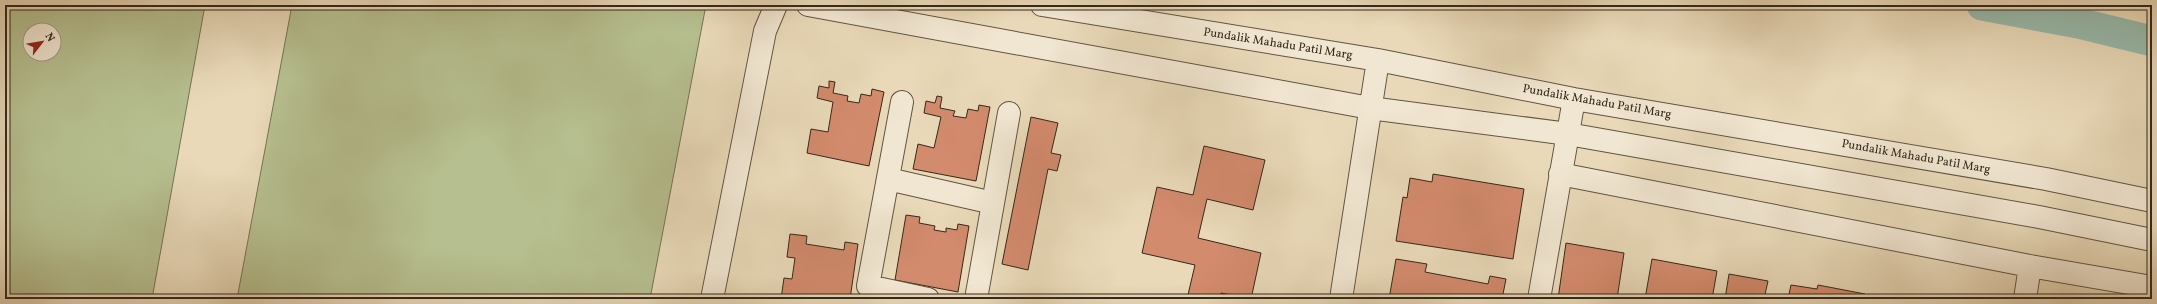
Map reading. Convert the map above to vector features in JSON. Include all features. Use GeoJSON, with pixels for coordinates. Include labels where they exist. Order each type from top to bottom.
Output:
{"type":"FeatureCollection","features":[{"type":"Feature","properties":{"kind":"street"},"geometry":{"type":"LineString","coordinates":[[712,299],[765,30],[776,5]]}},
{"type":"Feature","properties":{"kind":"street"},"geometry":{"type":"LineString","coordinates":[[808,5],[1370,108],[1568,134],[2039,217],[2152,240]]}},
{"type":"Feature","properties":{"kind":"street","name":"Pundalik Mahadu Patil Marg"},"geometry":{"type":"LineString","coordinates":[[1042,5],[1378,60],[1574,99],[2046,179],[2152,201]]}},
{"type":"Feature","properties":{"kind":"street"},"geometry":{"type":"LineString","coordinates":[[1341,299],[1378,60]]}},
{"type":"Feature","properties":{"kind":"street"},"geometry":{"type":"LineString","coordinates":[[1539,299],[1574,99]]}},
{"type":"Feature","properties":{"kind":"street"},"geometry":{"type":"LineString","coordinates":[[902,102],[868,286],[928,299]]}},
{"type":"Feature","properties":{"kind":"street"},"geometry":{"type":"LineString","coordinates":[[976,299],[1009,114]]}},
{"type":"Feature","properties":{"kind":"street"},"geometry":{"type":"LineString","coordinates":[[1560,174],[2030,266],[2152,287]]}},
{"type":"Feature","properties":{"kind":"street"},"geometry":{"type":"LineString","coordinates":[[888,180],[993,203]]}},
{"type":"Feature","properties":{"kind":"street"},"geometry":{"type":"LineString","coordinates":[[2025,299],[2030,266]]}},
{"type":"Feature","properties":{"kind":"green space"},"geometry":{"type":"Polygon","coordinates":[[[5,5],[205,5],[152,299],[5,299],[5,5]]]}},
{"type":"Feature","properties":{"kind":"green space"},"geometry":{"type":"Polygon","coordinates":[[[292,5],[706,5],[650,299],[237,299],[292,5]]]}},
{"type":"Feature","properties":{"kind":"building"},"geometry":{"type":"Polygon","coordinates":[[[829,81],[835,82],[833,93],[848,96],[847,101],[859,103],[861,94],[871,96],[872,89],[884,92],[869,166],[807,153],[811,129],[828,132],[833,102],[817,98],[819,86],[829,88],[829,81]]]}},
{"type":"Feature","properties":{"kind":"building"},"geometry":{"type":"Polygon","coordinates":[[[937,96],[942,97],[940,108],[955,111],[953,116],[966,118],[968,109],[978,111],[979,105],[990,107],[976,181],[913,169],[918,144],[934,148],[941,117],[924,113],[926,101],[935,103],[937,96]]]}},
{"type":"Feature","properties":{"kind":"building"},"geometry":{"type":"Polygon","coordinates":[[[1031,117],[1058,123],[1051,153],[1061,155],[1057,171],[1048,169],[1028,270],[1002,264],[1031,117]]]}},
{"type":"Feature","properties":{"kind":"building"},"geometry":{"type":"Polygon","coordinates":[[[1204,146],[1265,160],[1253,210],[1207,199],[1198,238],[1261,253],[1251,299],[1221,293],[1220,299],[1187,299],[1195,265],[1142,253],[1157,187],[1193,195],[1204,146]]]}},
{"type":"Feature","properties":{"kind":"building"},"geometry":{"type":"Polygon","coordinates":[[[1433,174],[1524,189],[1513,259],[1396,241],[1403,197],[1407,198],[1410,178],[1432,182],[1433,174]]]}},
{"type":"Feature","properties":{"kind":"building"},"geometry":{"type":"Polygon","coordinates":[[[906,215],[920,217],[919,223],[935,226],[934,230],[946,232],[946,228],[957,230],[958,224],[969,226],[958,292],[895,280],[906,215]]]}},
{"type":"Feature","properties":{"kind":"building"},"geometry":{"type":"Polygon","coordinates":[[[790,234],[807,236],[806,244],[844,250],[845,242],[858,244],[850,299],[781,299],[784,278],[792,279],[795,258],[787,257],[790,234]]]}},
{"type":"Feature","properties":{"kind":"building"},"geometry":{"type":"Polygon","coordinates":[[[1566,243],[1624,253],[1617,299],[1558,299],[1566,243]]]}},
{"type":"Feature","properties":{"kind":"building"},"geometry":{"type":"Polygon","coordinates":[[[1396,259],[1427,264],[1425,272],[1488,284],[1490,276],[1506,279],[1502,299],[1389,299],[1396,259]]]}},
{"type":"Feature","properties":{"kind":"building"},"geometry":{"type":"Polygon","coordinates":[[[1652,259],[1717,271],[1712,299],[1645,299],[1652,259]]]}},
{"type":"Feature","properties":{"kind":"building"},"geometry":{"type":"Polygon","coordinates":[[[1729,274],[1768,281],[1764,299],[1725,299],[1729,274]]]}},
{"type":"Feature","properties":{"kind":"building"},"geometry":{"type":"Polygon","coordinates":[[[1791,285],[1817,289],[1818,285],[1865,294],[1864,299],[1788,299],[1791,285]]]}},
{"type":"Feature","properties":{"kind":"waterway"},"geometry":{"type":"LineString","coordinates":[[1982,5],[2078,23],[2152,41]]}}]}
